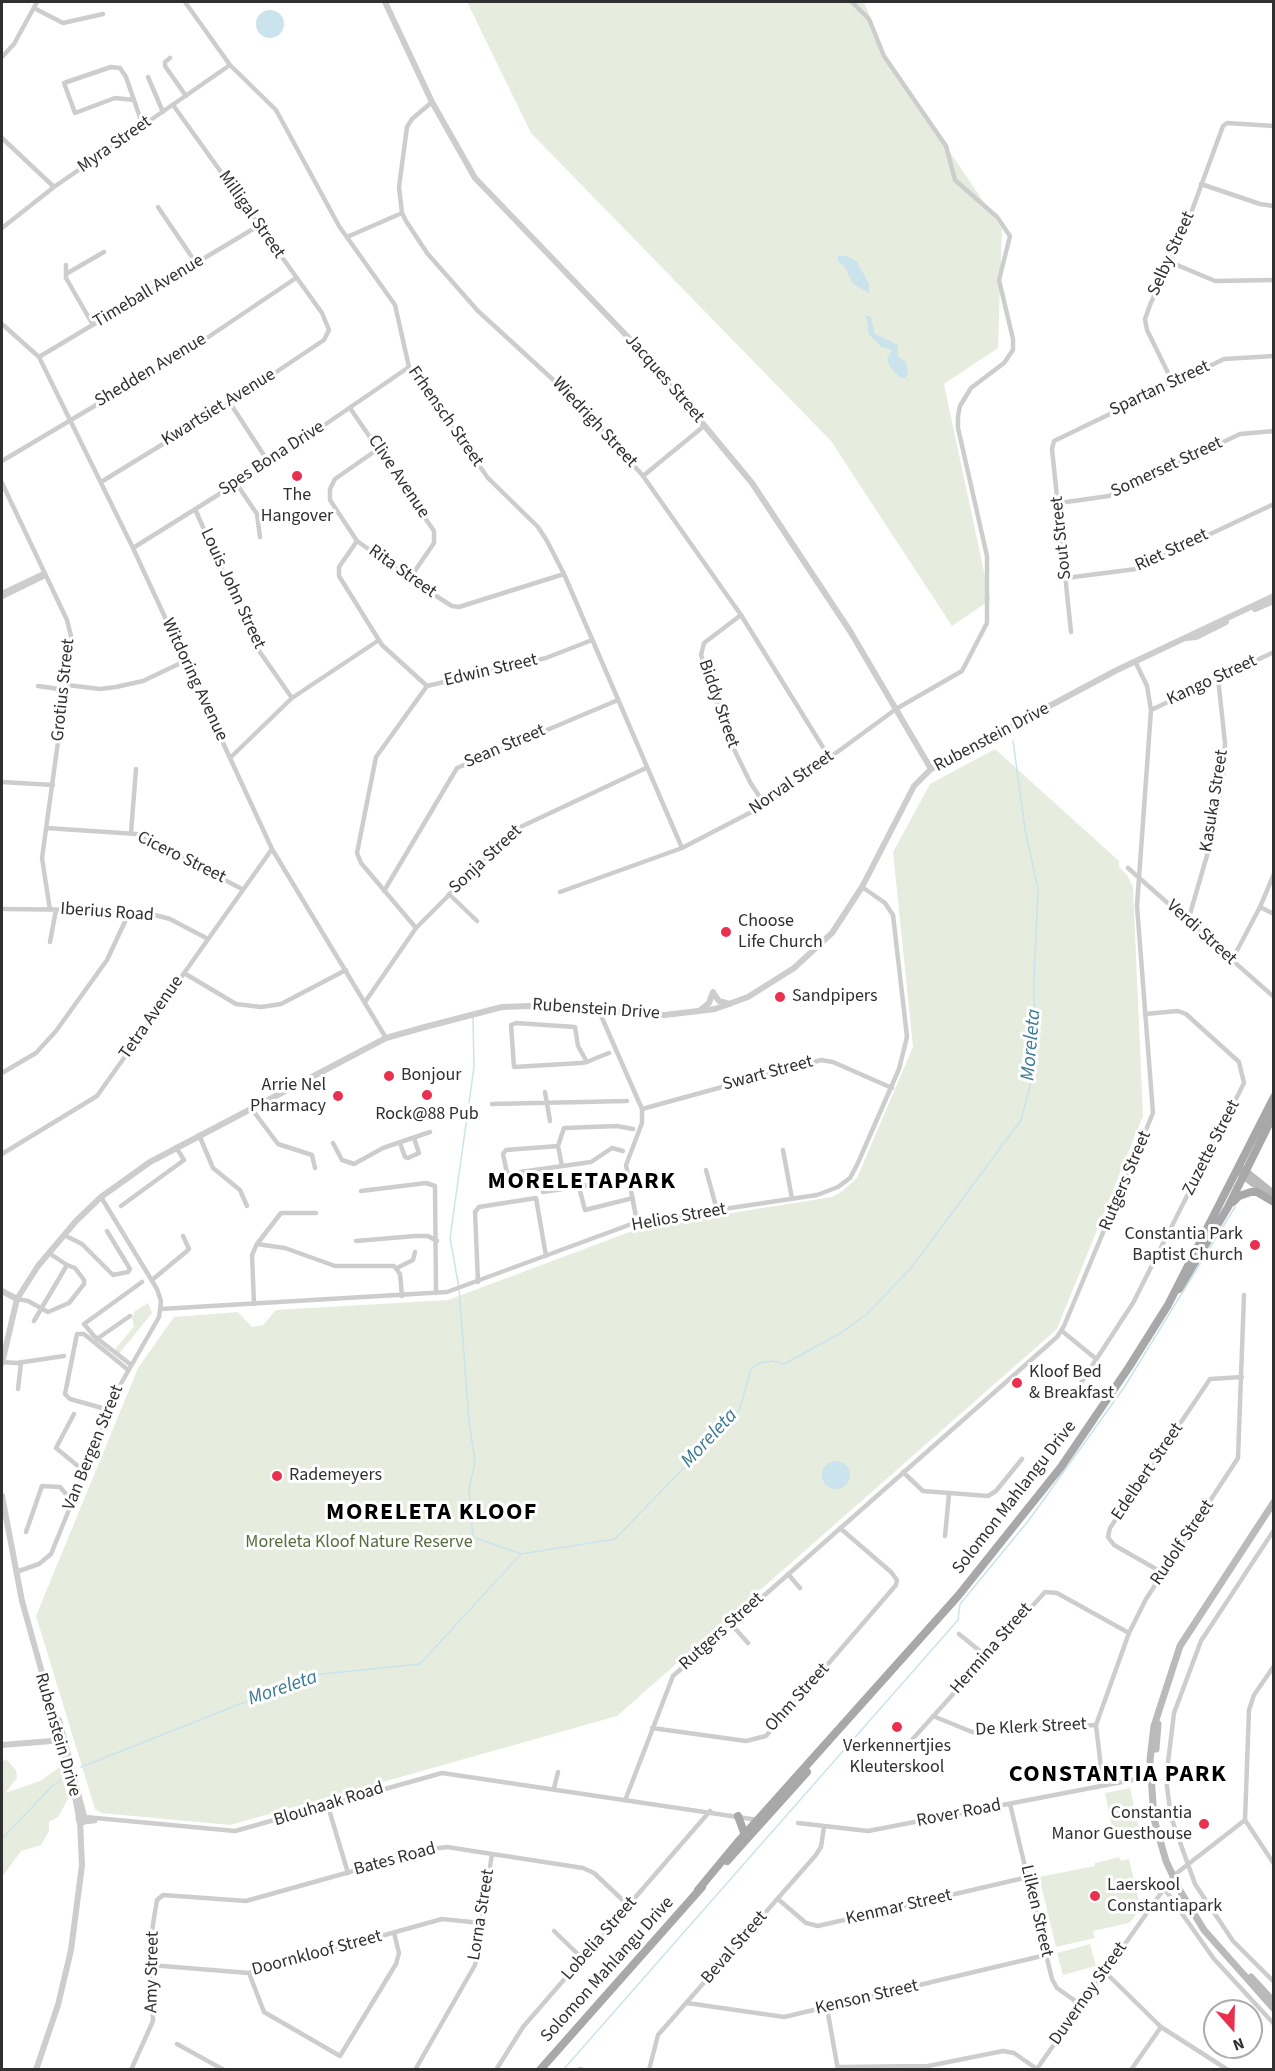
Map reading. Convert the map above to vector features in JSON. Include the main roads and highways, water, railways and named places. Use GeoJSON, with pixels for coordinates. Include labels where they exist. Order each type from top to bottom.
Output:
{"type":"FeatureCollection","features":[{"type":"Feature","properties":{"kind":"main road","name":"Solomon Mahlangu Drive"},"geometry":{"type":"LineString","coordinates":[[698,1890],[958,1596],[1020,1521],[1114,1390],[1186,1280],[1228,1207],[1274,1096]]}},
{"type":"Feature","properties":{"kind":"main road","name":"Solomon Mahlangu Drive"},"geometry":{"type":"LineString","coordinates":[[1168,1305],[1274,1114]]}},
{"type":"Feature","properties":{"kind":"main road"},"geometry":{"type":"LineString","coordinates":[[1241,1171],[1274,1194]]}},
{"type":"Feature","properties":{"kind":"main road"},"geometry":{"type":"LineString","coordinates":[[1241,1171],[1274,1201]]}},
{"type":"Feature","properties":{"kind":"main road"},"geometry":{"type":"LineString","coordinates":[[1228,1207],[1239,1196],[1251,1192],[1257,1192],[1274,1201]]}},
{"type":"Feature","properties":{"kind":"main road"},"geometry":{"type":"LineString","coordinates":[[1274,1502],[1180,1646],[1153,1731],[1152,1776],[1154,1819],[1174,1875],[1198,1923],[1274,2009]]}},
{"type":"Feature","properties":{"kind":"main road"},"geometry":{"type":"LineString","coordinates":[[738,1816],[745,1835]]}},
{"type":"Feature","properties":{"kind":"main road","name":"Solomon Mahlangu Drive"},"geometry":{"type":"LineString","coordinates":[[540,2070],[745,1835],[761,1821]]}},
{"type":"Feature","properties":{"kind":"main road"},"geometry":{"type":"LineString","coordinates":[[1174,1875],[1206,1927],[1274,2001]]}},
{"type":"Feature","properties":{"kind":"water"},"geometry":{"type":"Polygon","coordinates":[[[270,10],[280,14],[284,24],[280,34],[270,38],[260,34],[256,24],[260,14],[270,10]]]}},
{"type":"Feature","properties":{"kind":"water"},"geometry":{"type":"Polygon","coordinates":[[[838,256],[847,256],[857,262],[869,284],[869,293],[853,284],[846,269],[838,261],[838,256]]]}},
{"type":"Feature","properties":{"kind":"water"},"geometry":{"type":"Polygon","coordinates":[[[866,315],[871,317],[875,334],[898,345],[898,357],[905,361],[907,366],[908,373],[905,378],[899,377],[889,365],[887,358],[892,350],[882,347],[869,335],[866,315]]]}},
{"type":"Feature","properties":{"kind":"water"},"geometry":{"type":"Polygon","coordinates":[[[836,1461],[846,1465],[850,1475],[846,1485],[836,1489],[826,1485],[822,1475],[826,1465],[836,1461]]]}},
{"type":"Feature","properties":{"kind":"waterway","name":"Moreleta"},"geometry":{"type":"LineString","coordinates":[[81,1767],[313,1675],[420,1664],[521,1554],[615,1539],[739,1411],[751,1369],[759,1363],[772,1361],[784,1364],[841,1333],[867,1314],[911,1268],[1021,1120],[1035,1067],[1034,978],[1038,889],[1025,829],[1013,741]]}},
{"type":"Feature","properties":{"kind":"waterway"},"geometry":{"type":"LineString","coordinates":[[473,1017],[474,1067],[450,1238],[459,1288],[469,1421],[475,1462],[469,1489],[473,1537],[521,1554]]}},
{"type":"Feature","properties":{"kind":"waterway"},"geometry":{"type":"LineString","coordinates":[[563,2070],[958,1620],[960,1604],[1029,1520],[1123,1389],[1235,1207]]}},
{"type":"Feature","properties":{"kind":"waterway","name":"Moreleta"},"geometry":{"type":"LineString","coordinates":[[2,1839],[52,1786],[64,1778]]}},
{"type":"Feature","properties":{"kind":"place","name":"The Hangover"},"geometry":{"type":"Point","coordinates":[297,476]}},
{"type":"Feature","properties":{"kind":"place","name":"Choose Life Church"},"geometry":{"type":"Point","coordinates":[726,932]}},
{"type":"Feature","properties":{"kind":"place","name":"Sandpipers"},"geometry":{"type":"Point","coordinates":[780,997]}},
{"type":"Feature","properties":{"kind":"place","name":"Bonjour"},"geometry":{"type":"Point","coordinates":[389,1076]}},
{"type":"Feature","properties":{"kind":"place","name":"Rock@88 Pub"},"geometry":{"type":"Point","coordinates":[427,1095]}},
{"type":"Feature","properties":{"kind":"place","name":"Arrie Nel Pharmacy"},"geometry":{"type":"Point","coordinates":[338,1096]}},
{"type":"Feature","properties":{"kind":"place","name":"Constantia Park Baptist Church"},"geometry":{"type":"Point","coordinates":[1255,1245]}},
{"type":"Feature","properties":{"kind":"place","name":"Kloof Bed & Breakfast"},"geometry":{"type":"Point","coordinates":[1017,1383]}},
{"type":"Feature","properties":{"kind":"place","name":"Rademeyers"},"geometry":{"type":"Point","coordinates":[277,1476]}},
{"type":"Feature","properties":{"kind":"place","name":"Verkennertjies Kleuterskool"},"geometry":{"type":"Point","coordinates":[897,1727]}},
{"type":"Feature","properties":{"kind":"place","name":"Constantia Manor Guesthouse"},"geometry":{"type":"Point","coordinates":[1204,1824]}},
{"type":"Feature","properties":{"kind":"place","name":"Laerskool Constantiapark"},"geometry":{"type":"Point","coordinates":[1095,1896]}},
{"type":"Feature","properties":{"kind":"district","name":"MORELETAPARK"},"geometry":{"type":"Point","coordinates":[582,1183]}},
{"type":"Feature","properties":{"kind":"district","name":"MORELETA KLOOF"},"geometry":{"type":"Point","coordinates":[432,1514]}},
{"type":"Feature","properties":{"kind":"district","name":"CONSTANTIA PARK"},"geometry":{"type":"Point","coordinates":[1118,1776]}},
{"type":"Feature","properties":{"kind":"park label","name":"Moreleta Kloof Nature Reserve"},"geometry":{"type":"Point","coordinates":[359,1543]}}]}
